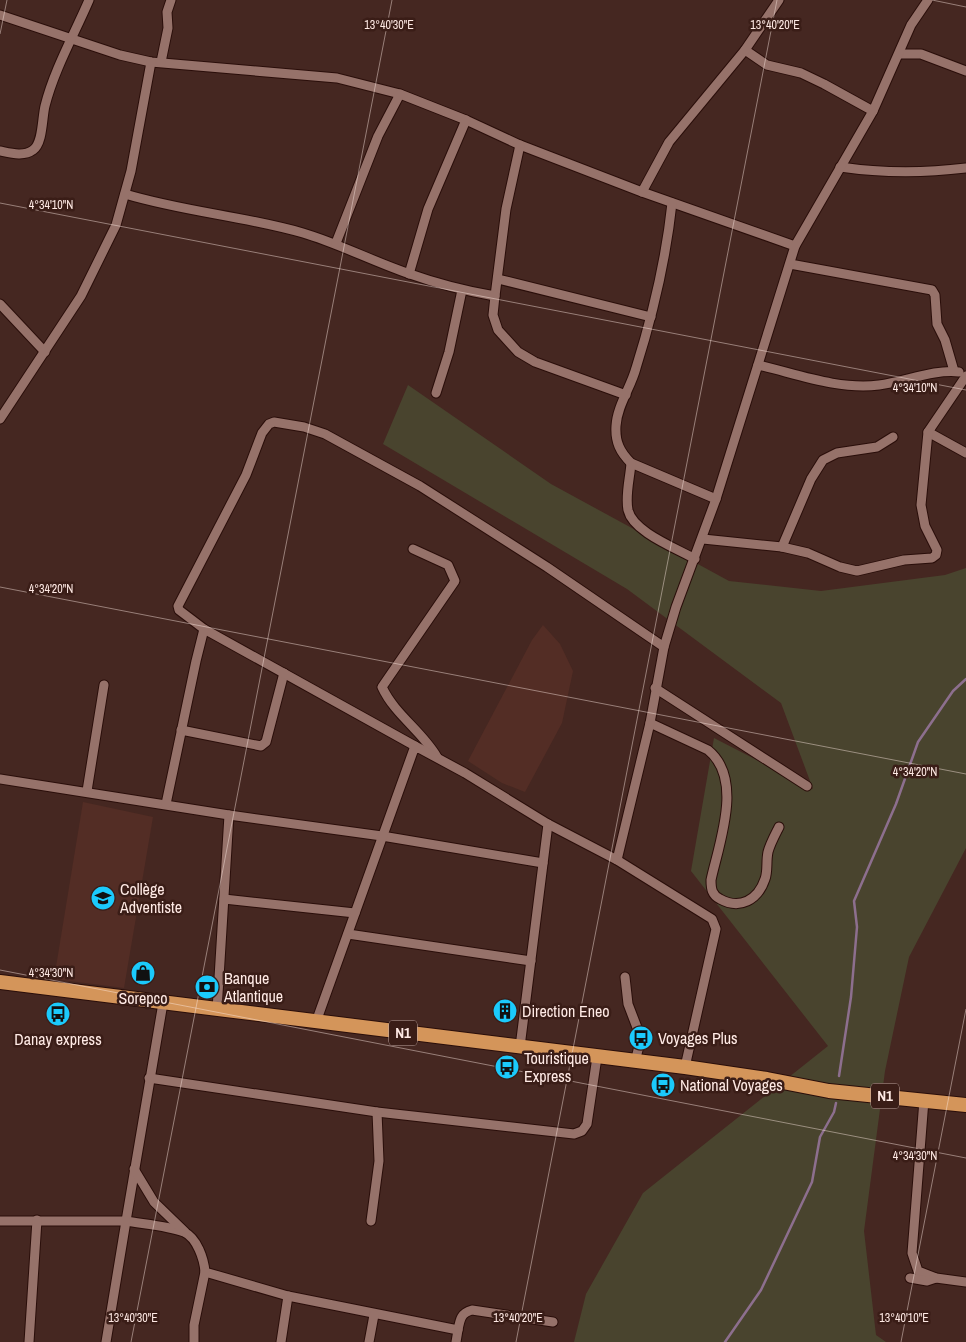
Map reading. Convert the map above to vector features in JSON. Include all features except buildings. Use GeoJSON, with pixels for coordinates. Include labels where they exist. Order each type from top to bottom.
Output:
{"type":"FeatureCollection","features":[{"type":"Feature","properties":{"kind":"highway","name":"N1"},"geometry":{"type":"LineString","coordinates":[[0,982],[685,1067],[829,1091],[966,1105]]}},
{"type":"Feature","properties":{"kind":"street"},"geometry":{"type":"LineString","coordinates":[[0,151],[15,154],[27,153],[35,149],[46,104],[89,0]]}},
{"type":"Feature","properties":{"kind":"street"},"geometry":{"type":"LineString","coordinates":[[161,62],[168,28],[167,12],[171,0]]}},
{"type":"Feature","properties":{"kind":"street"},"geometry":{"type":"LineString","coordinates":[[642,192],[669,142],[745,50],[779,0]]}},
{"type":"Feature","properties":{"kind":"street"},"geometry":{"type":"LineString","coordinates":[[617,860],[650,722],[654,688],[664,647],[676,607],[703,539],[795,246],[873,111],[912,25],[928,0]]}},
{"type":"Feature","properties":{"kind":"street"},"geometry":{"type":"LineString","coordinates":[[0,15],[120,55],[151,62],[337,78],[400,94],[466,120],[520,145],[642,192],[795,246]]}},
{"type":"Feature","properties":{"kind":"street"},"geometry":{"type":"LineString","coordinates":[[745,50],[767,65],[801,73],[873,111]]}},
{"type":"Feature","properties":{"kind":"street"},"geometry":{"type":"LineString","coordinates":[[899,54],[922,54],[966,71]]}},
{"type":"Feature","properties":{"kind":"street"},"geometry":{"type":"LineString","coordinates":[[0,420],[82,296],[99,263],[125,194],[151,62]]}},
{"type":"Feature","properties":{"kind":"street"},"geometry":{"type":"LineString","coordinates":[[336,243],[378,136],[400,94]]}},
{"type":"Feature","properties":{"kind":"street"},"geometry":{"type":"LineString","coordinates":[[409,274],[428,209],[466,120]]}},
{"type":"Feature","properties":{"kind":"street"},"geometry":{"type":"LineString","coordinates":[[520,145],[506,209],[495,296],[493,315],[498,330],[518,352],[535,362],[626,395]]}},
{"type":"Feature","properties":{"kind":"street"},"geometry":{"type":"LineString","coordinates":[[840,167],[895,171],[944,171],[966,168]]}},
{"type":"Feature","properties":{"kind":"street"},"geometry":{"type":"LineString","coordinates":[[125,194],[167,207],[245,219],[336,243],[409,274],[462,290],[495,296]]}},
{"type":"Feature","properties":{"kind":"street"},"geometry":{"type":"LineString","coordinates":[[672,203],[668,241],[651,317],[616,424],[616,441],[622,454],[631,463],[716,499]]}},
{"type":"Feature","properties":{"kind":"street"},"geometry":{"type":"LineString","coordinates":[[790,264],[932,290],[935,295],[937,324],[945,340],[954,371]]}},
{"type":"Feature","properties":{"kind":"street"},"geometry":{"type":"LineString","coordinates":[[498,279],[651,317]]}},
{"type":"Feature","properties":{"kind":"street"},"geometry":{"type":"LineString","coordinates":[[436,393],[449,352],[462,290]]}},
{"type":"Feature","properties":{"kind":"street"},"geometry":{"type":"LineString","coordinates":[[0,304],[45,352]]}},
{"type":"Feature","properties":{"kind":"street"},"geometry":{"type":"LineString","coordinates":[[703,539],[782,547],[808,553],[840,567],[857,571],[904,560],[932,558],[936,555],[937,550],[925,526],[921,505],[928,432],[966,374],[954,371],[879,385],[848,386],[758,365]]}},
{"type":"Feature","properties":{"kind":"street"},"geometry":{"type":"LineString","coordinates":[[664,647],[547,567],[420,486],[325,434],[304,427],[274,422],[269,424],[262,434],[246,474],[178,606],[180,614],[204,629],[437,758],[548,824],[617,860],[712,918],[716,924],[685,1067]]}},
{"type":"Feature","properties":{"kind":"street"},"geometry":{"type":"LineString","coordinates":[[928,432],[966,453]]}},
{"type":"Feature","properties":{"kind":"street"},"geometry":{"type":"LineString","coordinates":[[782,547],[811,478],[823,460],[837,453],[877,447],[893,437]]}},
{"type":"Feature","properties":{"kind":"street"},"geometry":{"type":"LineString","coordinates":[[631,463],[627,499],[628,511],[633,521],[644,531],[695,559]]}},
{"type":"Feature","properties":{"kind":"street"},"geometry":{"type":"LineString","coordinates":[[413,549],[448,565],[455,581],[382,687],[390,703],[428,742],[437,758]]}},
{"type":"Feature","properties":{"kind":"street"},"geometry":{"type":"LineString","coordinates":[[166,804],[204,629]]}},
{"type":"Feature","properties":{"kind":"street"},"geometry":{"type":"LineString","coordinates":[[181,730],[261,746],[266,742],[284,673]]}},
{"type":"Feature","properties":{"kind":"street"},"geometry":{"type":"LineString","coordinates":[[87,791],[104,685]]}},
{"type":"Feature","properties":{"kind":"street"},"geometry":{"type":"LineString","coordinates":[[654,688],[807,786]]}},
{"type":"Feature","properties":{"kind":"street"},"geometry":{"type":"LineString","coordinates":[[650,722],[708,750],[715,756],[726,782],[727,810],[711,880],[711,889],[716,897],[732,905],[741,904],[756,895],[765,879],[768,852],[779,827]]}},
{"type":"Feature","properties":{"kind":"street"},"geometry":{"type":"LineString","coordinates":[[316,1022],[415,746]]}},
{"type":"Feature","properties":{"kind":"street"},"geometry":{"type":"LineString","coordinates":[[0,778],[229,815],[382,836],[543,863]]}},
{"type":"Feature","properties":{"kind":"street"},"geometry":{"type":"LineString","coordinates":[[217,1010],[229,815]]}},
{"type":"Feature","properties":{"kind":"street"},"geometry":{"type":"LineString","coordinates":[[520,1047],[548,824]]}},
{"type":"Feature","properties":{"kind":"street"},"geometry":{"type":"LineString","coordinates":[[224,899],[355,913]]}},
{"type":"Feature","properties":{"kind":"street"},"geometry":{"type":"LineString","coordinates":[[348,934],[531,961]]}},
{"type":"Feature","properties":{"kind":"street"},"geometry":{"type":"LineString","coordinates":[[625,977],[628,1004],[641,1038],[634,1062]]}},
{"type":"Feature","properties":{"kind":"street"},"geometry":{"type":"LineString","coordinates":[[106,1342],[163,1002]]}},
{"type":"Feature","properties":{"kind":"street"},"geometry":{"type":"LineString","coordinates":[[149,1078],[377,1112],[574,1134],[582,1131],[588,1124],[597,1057]]}},
{"type":"Feature","properties":{"kind":"street"},"geometry":{"type":"LineString","coordinates":[[924,1100],[912,1253],[918,1271],[936,1278],[966,1282]]}},
{"type":"Feature","properties":{"kind":"street"},"geometry":{"type":"LineString","coordinates":[[371,1221],[379,1161],[377,1112]]}},
{"type":"Feature","properties":{"kind":"street"},"geometry":{"type":"LineString","coordinates":[[134,1169],[154,1202],[185,1232],[202,1255],[205,1272],[194,1326],[194,1342]]}},
{"type":"Feature","properties":{"kind":"street"},"geometry":{"type":"LineString","coordinates":[[29,1342],[36,1220]]}},
{"type":"Feature","properties":{"kind":"street"},"geometry":{"type":"LineString","coordinates":[[0,1221],[126,1221],[185,1232]]}},
{"type":"Feature","properties":{"kind":"street"},"geometry":{"type":"LineString","coordinates":[[205,1272],[288,1296],[374,1315],[458,1330]]}},
{"type":"Feature","properties":{"kind":"street"},"geometry":{"type":"LineString","coordinates":[[910,1278],[927,1281],[936,1278]]}},
{"type":"Feature","properties":{"kind":"street"},"geometry":{"type":"LineString","coordinates":[[281,1342],[288,1296]]}},
{"type":"Feature","properties":{"kind":"street"},"geometry":{"type":"LineString","coordinates":[[456,1342],[460,1318],[464,1312],[472,1310],[553,1322]]}},
{"type":"Feature","properties":{"kind":"street"},"geometry":{"type":"LineString","coordinates":[[369,1342],[374,1315]]}},
{"type":"Feature","properties":{"kind":"shaded area"},"geometry":{"type":"Polygon","coordinates":[[[408,385],[551,484],[729,581],[821,591],[945,575],[966,568],[966,848],[909,957],[885,1071],[864,1231],[876,1335],[886,1342],[574,1342],[586,1294],[643,1193],[828,1046],[691,871],[714,738],[813,789],[781,703],[627,589],[383,444],[408,385]]]}},
{"type":"Feature","properties":{"kind":"shaded area"},"geometry":{"type":"Polygon","coordinates":[[[543,625],[560,644],[573,671],[562,723],[525,792],[502,783],[468,761],[532,640],[543,625]]]}},
{"type":"Feature","properties":{"kind":"shaded area","name":"Collège Adventiste"},"geometry":{"type":"Polygon","coordinates":[[[83,802],[153,817],[124,988],[54,979],[83,802]]]}},
{"type":"Feature","properties":{"kind":"waterway"},"geometry":{"type":"LineString","coordinates":[[839,1076],[851,997],[857,927],[854,901],[896,804],[918,742],[953,691],[966,679]]}},
{"type":"Feature","properties":{"kind":"waterway"},"geometry":{"type":"LineString","coordinates":[[725,1342],[761,1290],[812,1182],[820,1137],[834,1112],[836,1103]]}},
{"type":"Feature","properties":{"kind":"place","name":"Collège Adventiste"},"geometry":{"type":"Point","coordinates":[103,898]}},
{"type":"Feature","properties":{"kind":"place","name":"Sorepco"},"geometry":{"type":"Point","coordinates":[143,973]}},
{"type":"Feature","properties":{"kind":"place","name":"Banque Atlantique"},"geometry":{"type":"Point","coordinates":[207,987]}},
{"type":"Feature","properties":{"kind":"place","name":"Direction Eneo"},"geometry":{"type":"Point","coordinates":[505,1011]}},
{"type":"Feature","properties":{"kind":"place","name":"Danay express"},"geometry":{"type":"Point","coordinates":[58,1014]}},
{"type":"Feature","properties":{"kind":"place","name":"Voyages Plus"},"geometry":{"type":"Point","coordinates":[641,1038]}},
{"type":"Feature","properties":{"kind":"place","name":"Touristique Express"},"geometry":{"type":"Point","coordinates":[507,1067]}},
{"type":"Feature","properties":{"kind":"place","name":"National Voyages"},"geometry":{"type":"Point","coordinates":[663,1085]}}]}
